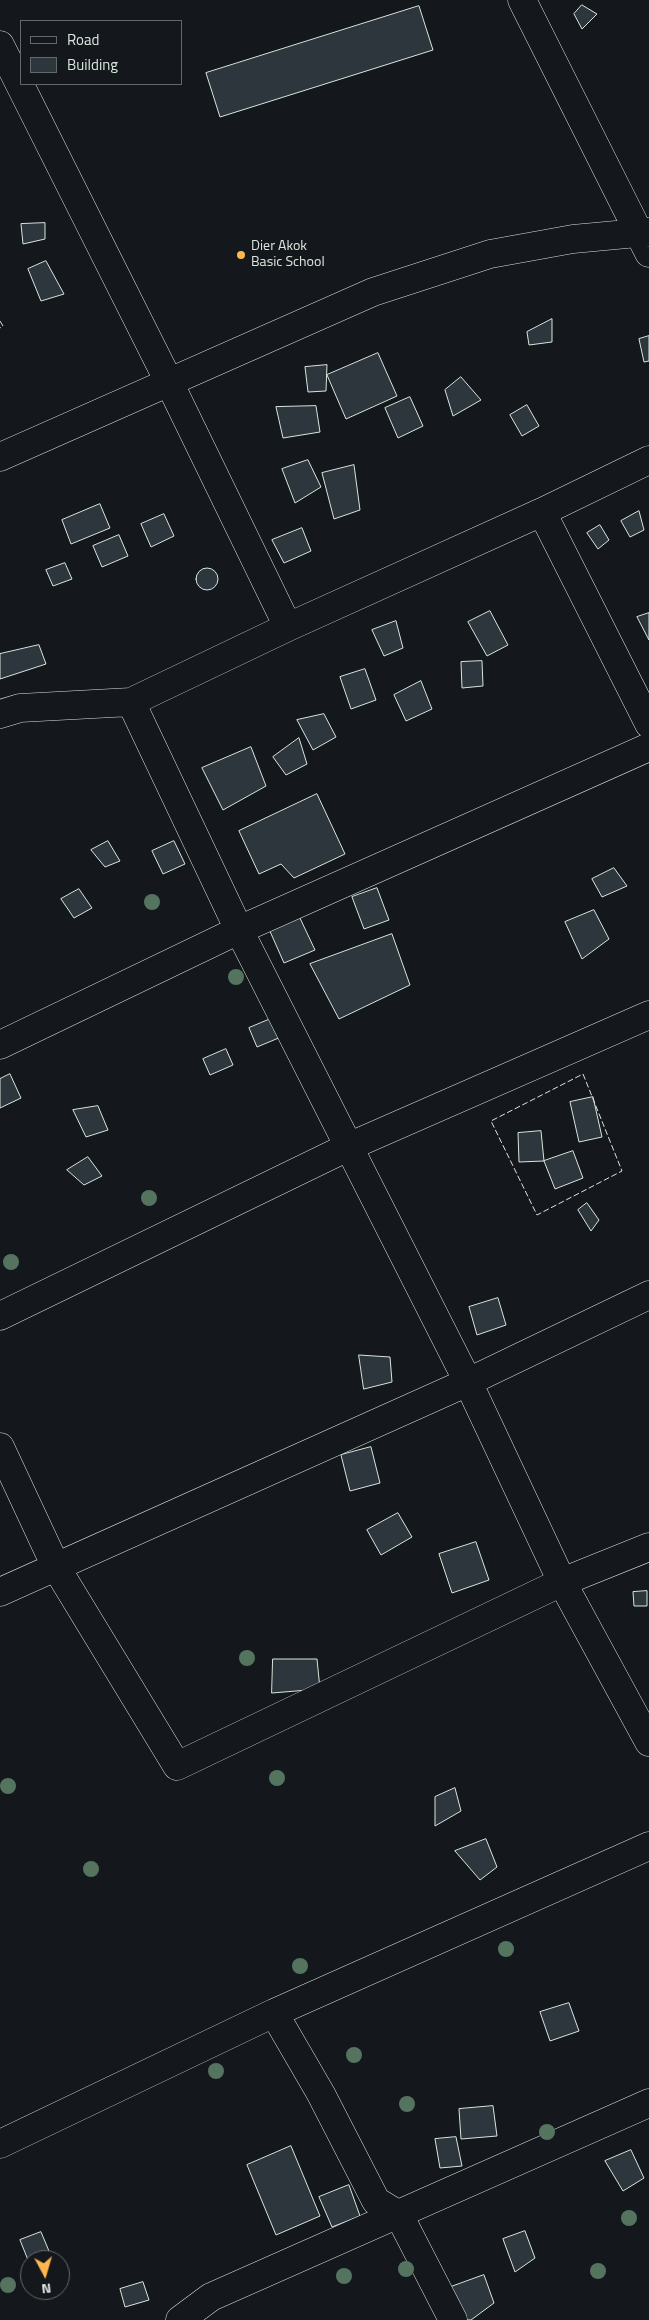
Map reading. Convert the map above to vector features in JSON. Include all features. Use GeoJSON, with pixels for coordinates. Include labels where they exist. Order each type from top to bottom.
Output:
{"type":"FeatureCollection","features":[{"type":"Feature","properties":{"kind":"street"},"geometry":{"type":"LineString","coordinates":[[0,457],[373,292],[490,254],[574,239],[646,239],[522,0]]}},
{"type":"Feature","properties":{"kind":"street"},"geometry":{"type":"LineString","coordinates":[[0,45],[20,85]]}},
{"type":"Feature","properties":{"kind":"street"},"geometry":{"type":"LineString","coordinates":[[20,85],[170,382],[288,627]]}},
{"type":"Feature","properties":{"kind":"street"},"geometry":{"type":"LineString","coordinates":[[0,714],[20,708],[131,702],[288,627],[542,512],[649,460]]}},
{"type":"Feature","properties":{"kind":"street"},"geometry":{"type":"LineString","coordinates":[[542,512],[649,724]]}},
{"type":"Feature","properties":{"kind":"street"},"geometry":{"type":"LineString","coordinates":[[131,702],[239,930],[468,1382],[562,1582],[649,1742]]}},
{"type":"Feature","properties":{"kind":"street"},"geometry":{"type":"LineString","coordinates":[[0,1045],[239,930],[649,747]]}},
{"type":"Feature","properties":{"kind":"street"},"geometry":{"type":"LineString","coordinates":[[0,1316],[348,1147],[649,1015]]}},
{"type":"Feature","properties":{"kind":"street"},"geometry":{"type":"LineString","coordinates":[[0,1592],[468,1382],[649,1295]]}},
{"type":"Feature","properties":{"kind":"street"},"geometry":{"type":"LineString","coordinates":[[0,1447],[56,1566],[176,1766],[562,1582],[649,1547]]}},
{"type":"Feature","properties":{"kind":"street"},"geometry":{"type":"LineString","coordinates":[[0,2144],[274,2013],[649,1846]]}},
{"type":"Feature","properties":{"kind":"street"},"geometry":{"type":"LineString","coordinates":[[274,2013],[322,2094],[376,2201],[399,2215],[453,2320]]}},
{"type":"Feature","properties":{"kind":"street"},"geometry":{"type":"LineString","coordinates":[[180,2320],[212,2297],[649,2103]]}},
{"type":"Feature","properties":{"kind":"building"},"geometry":{"type":"Polygon","coordinates":[[[582,5],[597,14],[582,29],[574,14],[582,5]]]}},
{"type":"Feature","properties":{"kind":"building"},"geometry":{"type":"Polygon","coordinates":[[[419,6],[433,50],[220,117],[206,73],[419,6]]]}},
{"type":"Feature","properties":{"kind":"building"},"geometry":{"type":"Polygon","coordinates":[[[45,223],[45,239],[23,244],[21,224],[45,223]]]}},
{"type":"Feature","properties":{"kind":"building"},"geometry":{"type":"Polygon","coordinates":[[[46,261],[64,294],[41,301],[28,269],[46,261]]]}},
{"type":"Feature","properties":{"kind":"building"},"geometry":{"type":"Polygon","coordinates":[[[552,319],[552,342],[529,345],[527,332],[552,319]]]}},
{"type":"Feature","properties":{"kind":"building"},"geometry":{"type":"Polygon","coordinates":[[[649,336],[649,361],[644,362],[639,339],[649,336]]]}},
{"type":"Feature","properties":{"kind":"building"},"geometry":{"type":"Polygon","coordinates":[[[378,353],[397,396],[346,419],[327,375],[378,353]]]}},
{"type":"Feature","properties":{"kind":"building"},"geometry":{"type":"Polygon","coordinates":[[[327,365],[326,391],[308,392],[305,367],[327,365]]]}},
{"type":"Feature","properties":{"kind":"building"},"geometry":{"type":"Polygon","coordinates":[[[461,377],[481,400],[453,416],[445,390],[461,377]]]}},
{"type":"Feature","properties":{"kind":"building"},"geometry":{"type":"Polygon","coordinates":[[[410,397],[423,426],[398,438],[385,408],[410,397]]]}},
{"type":"Feature","properties":{"kind":"building"},"geometry":{"type":"Polygon","coordinates":[[[527,405],[539,426],[522,436],[510,415],[527,405]]]}},
{"type":"Feature","properties":{"kind":"building"},"geometry":{"type":"Polygon","coordinates":[[[316,406],[320,432],[283,438],[276,407],[316,406]]]}},
{"type":"Feature","properties":{"kind":"building"},"geometry":{"type":"Polygon","coordinates":[[[308,460],[321,487],[295,503],[282,469],[308,460]]]}},
{"type":"Feature","properties":{"kind":"building"},"geometry":{"type":"Polygon","coordinates":[[[354,465],[360,510],[334,519],[322,473],[354,465]]]}},
{"type":"Feature","properties":{"kind":"building"},"geometry":{"type":"Polygon","coordinates":[[[100,504],[110,528],[71,544],[62,520],[100,504]]]}},
{"type":"Feature","properties":{"kind":"building"},"geometry":{"type":"Polygon","coordinates":[[[639,511],[644,530],[630,537],[621,521],[639,511]]]}},
{"type":"Feature","properties":{"kind":"building"},"geometry":{"type":"Polygon","coordinates":[[[164,514],[174,536],[151,547],[141,524],[164,514]]]}},
{"type":"Feature","properties":{"kind":"building"},"geometry":{"type":"Polygon","coordinates":[[[600,525],[609,540],[598,549],[587,533],[600,525]]]}},
{"type":"Feature","properties":{"kind":"building"},"geometry":{"type":"Polygon","coordinates":[[[302,528],[311,551],[284,563],[272,540],[302,528]]]}},
{"type":"Feature","properties":{"kind":"building"},"geometry":{"type":"Polygon","coordinates":[[[119,535],[128,556],[102,567],[93,546],[119,535]]]}},
{"type":"Feature","properties":{"kind":"building"},"geometry":{"type":"Polygon","coordinates":[[[65,563],[72,579],[53,586],[46,570],[65,563]]]}},
{"type":"Feature","properties":{"kind":"building"},"geometry":{"type":"Polygon","coordinates":[[[207,568],[215,571],[218,579],[215,587],[207,590],[199,587],[196,579],[199,571],[207,568]]]}},
{"type":"Feature","properties":{"kind":"building"},"geometry":{"type":"Polygon","coordinates":[[[490,611],[508,645],[487,656],[468,622],[490,611]]]}},
{"type":"Feature","properties":{"kind":"building"},"geometry":{"type":"Polygon","coordinates":[[[649,613],[649,640],[637,617],[649,613]]]}},
{"type":"Feature","properties":{"kind":"building"},"geometry":{"type":"Polygon","coordinates":[[[396,621],[403,648],[384,656],[372,630],[396,621]]]}},
{"type":"Feature","properties":{"kind":"building"},"geometry":{"type":"Polygon","coordinates":[[[39,645],[46,664],[0,679],[0,654],[39,645]]]}},
{"type":"Feature","properties":{"kind":"building"},"geometry":{"type":"Polygon","coordinates":[[[482,661],[483,686],[462,688],[461,662],[482,661]]]}},
{"type":"Feature","properties":{"kind":"building"},"geometry":{"type":"Polygon","coordinates":[[[365,669],[376,700],[351,709],[340,677],[365,669]]]}},
{"type":"Feature","properties":{"kind":"building"},"geometry":{"type":"Polygon","coordinates":[[[421,681],[432,709],[406,721],[394,695],[421,681]]]}},
{"type":"Feature","properties":{"kind":"building"},"geometry":{"type":"Polygon","coordinates":[[[324,714],[336,737],[313,750],[297,720],[324,714]]]}},
{"type":"Feature","properties":{"kind":"building"},"geometry":{"type":"Polygon","coordinates":[[[299,738],[307,764],[286,775],[273,757],[299,738]]]}},
{"type":"Feature","properties":{"kind":"building"},"geometry":{"type":"Polygon","coordinates":[[[251,747],[266,786],[223,810],[202,768],[251,747]]]}},
{"type":"Feature","properties":{"kind":"building"},"geometry":{"type":"Polygon","coordinates":[[[317,794],[345,854],[294,878],[281,864],[259,874],[239,831],[317,794]]]}},
{"type":"Feature","properties":{"kind":"building"},"geometry":{"type":"Polygon","coordinates":[[[108,841],[120,861],[105,867],[91,850],[108,841]]]}},
{"type":"Feature","properties":{"kind":"building"},"geometry":{"type":"Polygon","coordinates":[[[174,841],[185,864],[163,874],[152,851],[174,841]]]}},
{"type":"Feature","properties":{"kind":"building"},"geometry":{"type":"Polygon","coordinates":[[[614,868],[627,886],[602,897],[592,879],[614,868]]]}},
{"type":"Feature","properties":{"kind":"building"},"geometry":{"type":"Polygon","coordinates":[[[377,888],[389,920],[364,929],[352,897],[377,888]]]}},
{"type":"Feature","properties":{"kind":"building"},"geometry":{"type":"Polygon","coordinates":[[[79,889],[92,908],[74,918],[61,899],[79,889]]]}},
{"type":"Feature","properties":{"kind":"building"},"geometry":{"type":"Polygon","coordinates":[[[594,910],[609,939],[582,959],[565,922],[594,910]]]}},
{"type":"Feature","properties":{"kind":"building"},"geometry":{"type":"Polygon","coordinates":[[[299,916],[315,950],[284,963],[269,929],[299,916]]]}},
{"type":"Feature","properties":{"kind":"building"},"geometry":{"type":"Polygon","coordinates":[[[392,934],[410,985],[339,1019],[310,964],[392,934]]]}},
{"type":"Feature","properties":{"kind":"building"},"geometry":{"type":"Polygon","coordinates":[[[273,1018],[281,1037],[257,1047],[249,1028],[273,1018]]]}},
{"type":"Feature","properties":{"kind":"building"},"geometry":{"type":"Polygon","coordinates":[[[226,1049],[233,1065],[210,1075],[203,1059],[226,1049]]]}},
{"type":"Feature","properties":{"kind":"building"},"geometry":{"type":"Polygon","coordinates":[[[10,1074],[21,1098],[0,1108],[0,1079],[10,1074]]]}},
{"type":"Feature","properties":{"kind":"building"},"geometry":{"type":"Polygon","coordinates":[[[593,1097],[602,1137],[579,1142],[570,1102],[593,1097]]]}},
{"type":"Feature","properties":{"kind":"building"},"geometry":{"type":"Polygon","coordinates":[[[98,1106],[108,1130],[86,1137],[73,1110],[98,1106]]]}},
{"type":"Feature","properties":{"kind":"building"},"geometry":{"type":"Polygon","coordinates":[[[541,1131],[544,1161],[519,1162],[518,1133],[541,1131]]]}},
{"type":"Feature","properties":{"kind":"building"},"geometry":{"type":"Polygon","coordinates":[[[573,1151],[583,1178],[555,1189],[544,1161],[573,1151]]]}},
{"type":"Feature","properties":{"kind":"building"},"geometry":{"type":"Polygon","coordinates":[[[88,1157],[102,1176],[84,1185],[67,1170],[88,1157]]]}},
{"type":"Feature","properties":{"kind":"building"},"geometry":{"type":"Polygon","coordinates":[[[587,1203],[599,1220],[591,1231],[578,1210],[587,1203]]]}},
{"type":"Feature","properties":{"kind":"building"},"geometry":{"type":"Polygon","coordinates":[[[498,1298],[506,1325],[477,1335],[469,1307],[498,1298]]]}},
{"type":"Feature","properties":{"kind":"building"},"geometry":{"type":"Polygon","coordinates":[[[359,1355],[390,1357],[392,1382],[364,1389],[359,1355]]]}},
{"type":"Feature","properties":{"kind":"building"},"geometry":{"type":"Polygon","coordinates":[[[371,1447],[380,1483],[350,1491],[341,1455],[371,1447]]]}},
{"type":"Feature","properties":{"kind":"building"},"geometry":{"type":"Polygon","coordinates":[[[398,1513],[412,1537],[381,1555],[367,1530],[398,1513]]]}},
{"type":"Feature","properties":{"kind":"building"},"geometry":{"type":"Polygon","coordinates":[[[476,1542],[489,1580],[452,1593],[439,1554],[476,1542]]]}},
{"type":"Feature","properties":{"kind":"building"},"geometry":{"type":"Polygon","coordinates":[[[647,1591],[647,1606],[634,1606],[633,1592],[647,1591]]]}},
{"type":"Feature","properties":{"kind":"building"},"geometry":{"type":"Polygon","coordinates":[[[273,1659],[317,1659],[320,1689],[272,1693],[273,1659]]]}},
{"type":"Feature","properties":{"kind":"building"},"geometry":{"type":"Polygon","coordinates":[[[455,1788],[461,1811],[435,1826],[435,1797],[455,1788]]]}},
{"type":"Feature","properties":{"kind":"building"},"geometry":{"type":"Polygon","coordinates":[[[486,1839],[497,1867],[480,1880],[455,1851],[486,1839]]]}},
{"type":"Feature","properties":{"kind":"building"},"geometry":{"type":"Polygon","coordinates":[[[569,2003],[579,2031],[550,2041],[540,2012],[569,2003]]]}},
{"type":"Feature","properties":{"kind":"building"},"geometry":{"type":"Polygon","coordinates":[[[493,2106],[497,2136],[461,2139],[459,2109],[493,2106]]]}},
{"type":"Feature","properties":{"kind":"building"},"geometry":{"type":"Polygon","coordinates":[[[456,2137],[462,2166],[440,2168],[435,2139],[456,2137]]]}},
{"type":"Feature","properties":{"kind":"building"},"geometry":{"type":"Polygon","coordinates":[[[291,2146],[320,2216],[276,2235],[247,2165],[291,2146]]]}},
{"type":"Feature","properties":{"kind":"building"},"geometry":{"type":"Polygon","coordinates":[[[631,2150],[644,2178],[623,2191],[605,2161],[631,2150]]]}},
{"type":"Feature","properties":{"kind":"building"},"geometry":{"type":"Polygon","coordinates":[[[349,2185],[360,2216],[332,2227],[319,2197],[349,2185]]]}},
{"type":"Feature","properties":{"kind":"building"},"geometry":{"type":"Polygon","coordinates":[[[525,2231],[535,2258],[515,2272],[503,2239],[525,2231]]]}},
{"type":"Feature","properties":{"kind":"building"},"geometry":{"type":"Polygon","coordinates":[[[41,2232],[49,2250],[24,2250],[20,2240],[41,2232]]]}},
{"type":"Feature","properties":{"kind":"building"},"geometry":{"type":"Polygon","coordinates":[[[484,2275],[494,2303],[471,2320],[462,2320],[448,2288],[484,2275]]]}},
{"type":"Feature","properties":{"kind":"building"},"geometry":{"type":"Polygon","coordinates":[[[143,2282],[149,2300],[125,2307],[120,2289],[143,2282]]]}},
{"type":"Feature","properties":{"kind":"fence"},"geometry":{"type":"LineString","coordinates":[[0,321],[3,326],[0,328]]}},
{"type":"Feature","properties":{"kind":"fence"},"geometry":{"type":"LineString","coordinates":[[583,1074],[622,1171],[537,1215],[491,1121],[583,1074]]}},
{"type":"Feature","properties":{"kind":"place","name":"Dier Akok Basic School"},"geometry":{"type":"Point","coordinates":[241,255]}}]}
